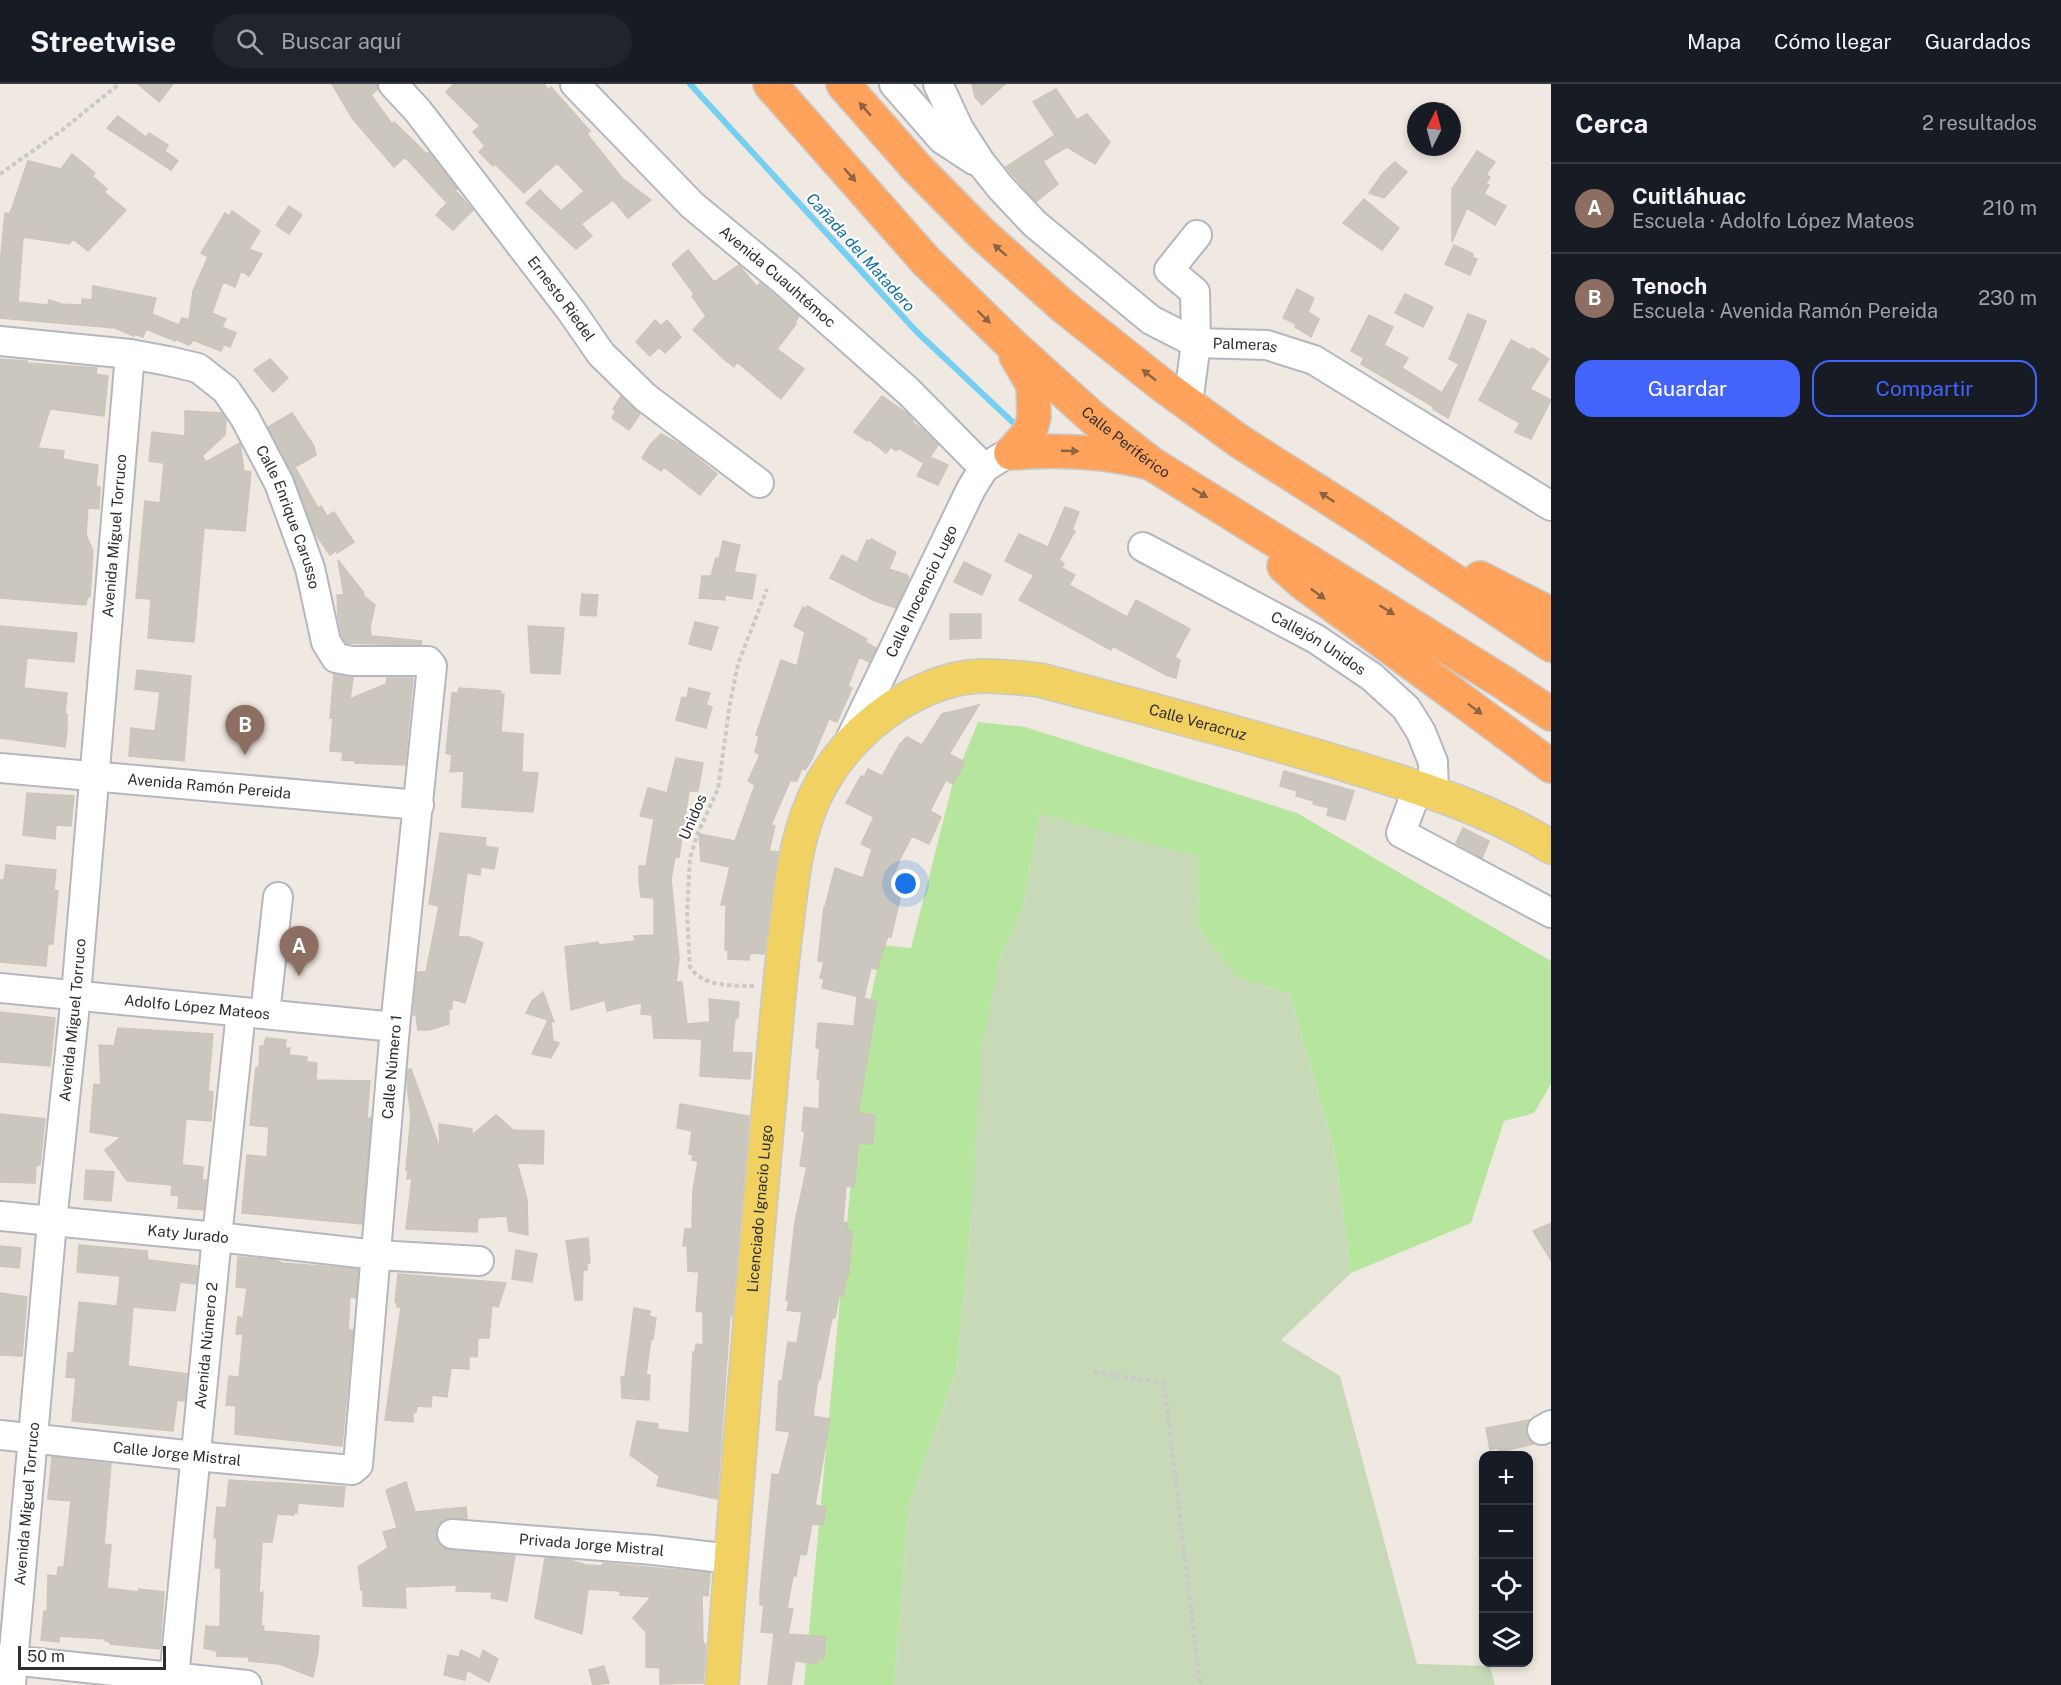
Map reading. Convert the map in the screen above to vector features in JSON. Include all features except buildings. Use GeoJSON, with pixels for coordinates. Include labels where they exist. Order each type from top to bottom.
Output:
{"type":"FeatureCollection","features":[{"type":"Feature","properties":{"kind":"highway","name":"Calle Periférico"},"geometry":{"type":"LineString","coordinates":[[770,84],[926,261],[1009,342],[1093,418],[1152,464],[1551,714]]}},
{"type":"Feature","properties":{"kind":"highway"},"geometry":{"type":"LineString","coordinates":[[843,84],[915,166],[981,234],[1064,307],[1161,384],[1239,441],[1551,645]]}},
{"type":"Feature","properties":{"kind":"highway"},"geometry":{"type":"LineString","coordinates":[[998,460],[1030,432],[1034,417],[1033,385],[1009,342]]}},
{"type":"Feature","properties":{"kind":"highway"},"geometry":{"type":"LineString","coordinates":[[998,460],[1066,450],[1095,452],[1152,464]]}},
{"type":"Feature","properties":{"kind":"highway"},"geometry":{"type":"LineString","coordinates":[[1366,522],[1551,614]]}},
{"type":"Feature","properties":{"kind":"highway"},"geometry":{"type":"LineString","coordinates":[[1248,523],[1275,556],[1303,583],[1551,766]]}},
{"type":"Feature","properties":{"kind":"main road","name":"Calle Veracruz"},"geometry":{"type":"LineString","coordinates":[[848,745],[891,709],[919,692],[953,680],[982,676],[1010,676],[1040,680],[1306,753],[1426,789],[1499,820],[1551,847]]}},
{"type":"Feature","properties":{"kind":"main road","name":"Licenciado Ignacio Lugo"},"geometry":{"type":"LineString","coordinates":[[722,1685],[779,987],[792,881],[805,819],[822,783],[848,745]]}},
{"type":"Feature","properties":{"kind":"street","name":"Ernesto Riedel"},"geometry":{"type":"LineString","coordinates":[[393,84],[425,120],[572,312],[601,354],[645,397],[759,483]]}},
{"type":"Feature","properties":{"kind":"street","name":"Avenida Cuauhtémoc"},"geometry":{"type":"LineString","coordinates":[[575,84],[692,206],[784,281],[908,391],[998,460]]}},
{"type":"Feature","properties":{"kind":"street"},"geometry":{"type":"LineString","coordinates":[[894,84],[942,139],[981,164]]}},
{"type":"Feature","properties":{"kind":"street","name":"Palmeras"},"geometry":{"type":"LineString","coordinates":[[938,84],[959,129],[981,164],[1035,224],[1151,320],[1196,343],[1268,345],[1314,360],[1551,506]]}},
{"type":"Feature","properties":{"kind":"street"},"geometry":{"type":"LineString","coordinates":[[1188,403],[1196,343],[1195,292],[1168,270],[1197,235]]}},
{"type":"Feature","properties":{"kind":"street"},"geometry":{"type":"LineString","coordinates":[[0,341],[130,354]]}},
{"type":"Feature","properties":{"kind":"street","name":"Calle Enrique Carusso"},"geometry":{"type":"LineString","coordinates":[[130,354],[198,368],[226,390],[245,418],[279,483],[310,568],[326,642],[336,658],[352,661],[428,661],[432,666]]}},
{"type":"Feature","properties":{"kind":"street","name":"Avenida Miguel Torruco"},"geometry":{"type":"LineString","coordinates":[[8,1668],[34,1438],[52,1222],[76,995],[130,354]]}},
{"type":"Feature","properties":{"kind":"street","name":"Calle Inocencio Lugo"},"geometry":{"type":"LineString","coordinates":[[848,745],[971,489],[998,460]]}},
{"type":"Feature","properties":{"kind":"street","name":"Callejón Unidos"},"geometry":{"type":"LineString","coordinates":[[1143,547],[1316,639],[1372,677],[1406,708],[1421,732],[1433,762],[1426,789]]}},
{"type":"Feature","properties":{"kind":"street","name":"Calle Número 1"},"geometry":{"type":"LineString","coordinates":[[355,1469],[358,1465],[395,1027],[432,666]]}},
{"type":"Feature","properties":{"kind":"street","name":"Avenida Ramón Pereida"},"geometry":{"type":"LineString","coordinates":[[0,768],[419,805]]}},
{"type":"Feature","properties":{"kind":"street"},"geometry":{"type":"LineString","coordinates":[[1426,789],[1401,833],[1551,913]]}},
{"type":"Feature","properties":{"kind":"street","name":"Avenida Número 2"},"geometry":{"type":"LineString","coordinates":[[174,1678],[217,1237],[253,1013],[278,897]]}},
{"type":"Feature","properties":{"kind":"street","name":"Adolfo López Mateos"},"geometry":{"type":"LineString","coordinates":[[0,988],[395,1027]]}},
{"type":"Feature","properties":{"kind":"street","name":"Katy Jurado"},"geometry":{"type":"LineString","coordinates":[[0,1216],[377,1255],[479,1261]]}},
{"type":"Feature","properties":{"kind":"street","name":"Calle Jorge Mistral"},"geometry":{"type":"LineString","coordinates":[[0,1435],[195,1456],[355,1469]]}},
{"type":"Feature","properties":{"kind":"street","name":"Privada Jorge Mistral"},"geometry":{"type":"LineString","coordinates":[[452,1534],[654,1550],[731,1559]]}},
{"type":"Feature","properties":{"kind":"street"},"geometry":{"type":"LineString","coordinates":[[8,1668],[174,1678],[247,1685]]}},
{"type":"Feature","properties":{"kind":"path"},"geometry":{"type":"LineString","coordinates":[[0,174],[61,131],[119,84]]}},
{"type":"Feature","properties":{"kind":"path","name":"Unidos"},"geometry":{"type":"LineString","coordinates":[[767,589],[738,664],[718,789],[697,835],[690,858],[687,913],[690,968],[696,976],[718,984],[779,987]]}},
{"type":"Feature","properties":{"kind":"path"},"geometry":{"type":"LineString","coordinates":[[1094,1372],[1164,1383],[1200,1685]]}},
{"type":"Feature","properties":{"kind":"green space"},"geometry":{"type":"Polygon","coordinates":[[[978,722],[1025,727],[1297,813],[1551,961],[1551,1084],[1534,1113],[1504,1121],[1471,1223],[1351,1273],[1335,1151],[1290,994],[1236,977],[1198,926],[1199,858],[1040,814],[1023,906],[999,962],[957,1367],[909,1505],[894,1685],[804,1685],[866,1020],[882,945],[911,948],[952,786],[978,722]]]}},
{"type":"Feature","properties":{"kind":"green space"},"geometry":{"type":"Polygon","coordinates":[[[1040,814],[1199,857],[1198,926],[1236,977],[1290,994],[1335,1151],[1351,1273],[1281,1340],[1340,1376],[1417,1664],[1490,1667],[1495,1685],[894,1685],[909,1505],[957,1367],[971,1217],[981,1051],[999,962],[1023,906],[1040,814]]]}},
{"type":"Feature","properties":{"kind":"waterway","name":"Cañada del Matadero"},"geometry":{"type":"LineString","coordinates":[[690,84],[916,331],[1020,429]]}},
{"type":"Feature","properties":{"kind":"place","name":"Tenoch"},"geometry":{"type":"Point","coordinates":[245,755]}},
{"type":"Feature","properties":{"kind":"place","name":"Cuitláhuac"},"geometry":{"type":"Point","coordinates":[299,976]}}]}
